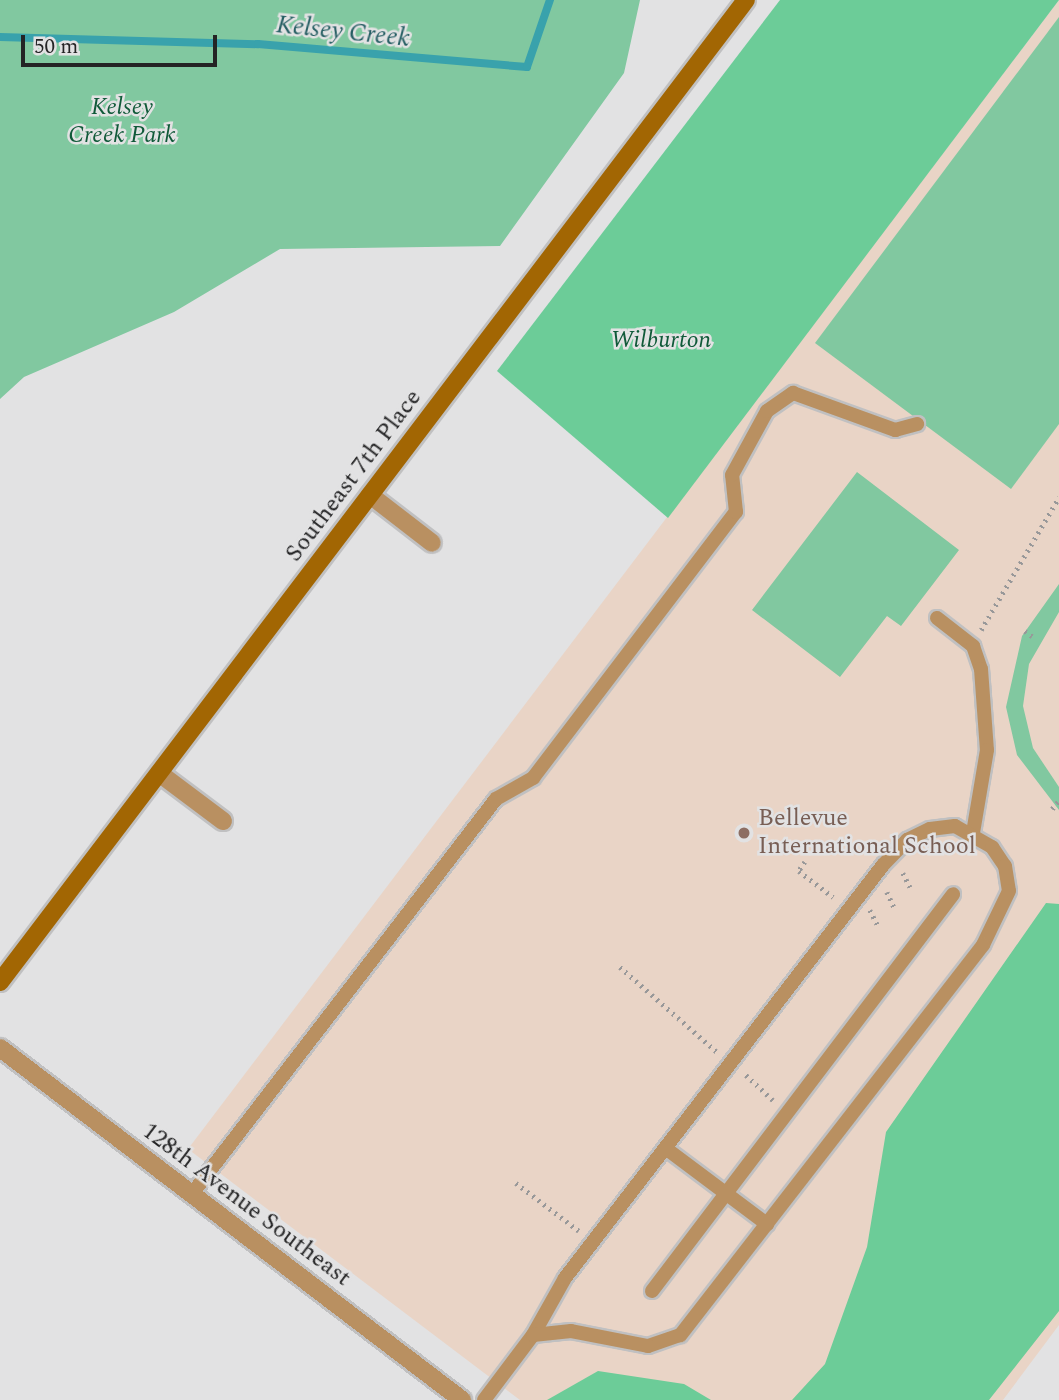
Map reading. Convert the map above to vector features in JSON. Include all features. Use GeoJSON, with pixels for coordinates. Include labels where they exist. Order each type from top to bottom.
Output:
{"type":"FeatureCollection","features":[{"type":"Feature","properties":{"kind":"street","name":"Southeast 7th Place"},"geometry":{"type":"LineString","coordinates":[[0,982],[746,0]]}},
{"type":"Feature","properties":{"kind":"street"},"geometry":{"type":"LineString","coordinates":[[370,495],[432,543]]}},
{"type":"Feature","properties":{"kind":"street"},"geometry":{"type":"LineString","coordinates":[[159,773],[223,821]]}},
{"type":"Feature","properties":{"kind":"street","name":"128th Avenue Southeast"},"geometry":{"type":"LineString","coordinates":[[0,1048],[462,1400]]}},
{"type":"Feature","properties":{"kind":"lane"},"geometry":{"type":"LineString","coordinates":[[191,1195],[496,799],[533,778],[736,512],[732,475],[766,411],[793,393],[895,430],[917,424]]}},
{"type":"Feature","properties":{"kind":"lane"},"geometry":{"type":"LineString","coordinates":[[937,618],[973,646],[981,668],[987,750],[973,833]]}},
{"type":"Feature","properties":{"kind":"lane"},"geometry":{"type":"LineString","coordinates":[[484,1400],[533,1335],[565,1278],[668,1150],[899,848],[930,829],[956,826],[973,833],[1005,866],[1009,891],[1002,915],[680,1335],[648,1346],[571,1331],[533,1335]]}},
{"type":"Feature","properties":{"kind":"lane"},"geometry":{"type":"LineString","coordinates":[[652,1291],[953,894]]}},
{"type":"Feature","properties":{"kind":"lane"},"geometry":{"type":"LineString","coordinates":[[668,1150],[767,1224]]}},
{"type":"Feature","properties":{"kind":"path"},"geometry":{"type":"LineString","coordinates":[[973,646],[1059,496]]}},
{"type":"Feature","properties":{"kind":"path"},"geometry":{"type":"LineString","coordinates":[[1025,631],[1032,636]]}},
{"type":"Feature","properties":{"kind":"path"},"geometry":{"type":"LineString","coordinates":[[1052,809],[1059,800]]}},
{"type":"Feature","properties":{"kind":"path"},"geometry":{"type":"LineString","coordinates":[[805,862],[799,871],[833,897]]}},
{"type":"Feature","properties":{"kind":"path"},"geometry":{"type":"LineString","coordinates":[[901,868],[911,887]]}},
{"type":"Feature","properties":{"kind":"path"},"geometry":{"type":"LineString","coordinates":[[886,889],[894,907]]}},
{"type":"Feature","properties":{"kind":"path"},"geometry":{"type":"LineString","coordinates":[[870,910],[879,929]]}},
{"type":"Feature","properties":{"kind":"path"},"geometry":{"type":"LineString","coordinates":[[620,967],[720,1055]]}},
{"type":"Feature","properties":{"kind":"path"},"geometry":{"type":"LineString","coordinates":[[745,1074],[777,1103]]}},
{"type":"Feature","properties":{"kind":"path"},"geometry":{"type":"LineString","coordinates":[[516,1183],[580,1231]]}},
{"type":"Feature","properties":{"kind":"shaded area","name":"Bellevue International School"},"geometry":{"type":"Polygon","coordinates":[[[1059,0],[1059,1325],[1003,1400],[520,1400],[188,1149],[1059,0]]]}},
{"type":"Feature","properties":{"kind":"green space","name":"Kelsey Creek Park"},"geometry":{"type":"Polygon","coordinates":[[[0,0],[640,0],[624,73],[500,246],[280,249],[174,312],[24,377],[0,399],[0,0]]]}},
{"type":"Feature","properties":{"kind":"green space","name":"Wilburton"},"geometry":{"type":"Polygon","coordinates":[[[780,0],[1059,0],[668,518],[497,371],[780,0]]]}},
{"type":"Feature","properties":{"kind":"green space"},"geometry":{"type":"Polygon","coordinates":[[[1059,17],[1059,424],[1011,489],[815,343],[1059,17]]]}},
{"type":"Feature","properties":{"kind":"green space"},"geometry":{"type":"Polygon","coordinates":[[[857,472],[959,550],[901,626],[887,616],[840,677],[752,610],[857,472]]]}},
{"type":"Feature","properties":{"kind":"green space"},"geometry":{"type":"Polygon","coordinates":[[[1059,584],[1059,612],[1029,664],[1023,706],[1033,748],[1059,787],[1059,810],[1017,755],[1006,707],[1022,636],[1059,584]]]}},
{"type":"Feature","properties":{"kind":"green space"},"geometry":{"type":"Polygon","coordinates":[[[1046,903],[1059,904],[1059,1311],[989,1400],[792,1400],[825,1364],[867,1247],[886,1132],[1046,903]]]}},
{"type":"Feature","properties":{"kind":"green space"},"geometry":{"type":"Polygon","coordinates":[[[598,1371],[684,1384],[711,1400],[547,1400],[598,1371]]]}},
{"type":"Feature","properties":{"kind":"waterway","name":"Kelsey Creek"},"geometry":{"type":"LineString","coordinates":[[0,37],[258,44],[527,67],[550,0]]}},
{"type":"Feature","properties":{"kind":"place","name":"Bellevue International School"},"geometry":{"type":"Point","coordinates":[744,833]}}]}
